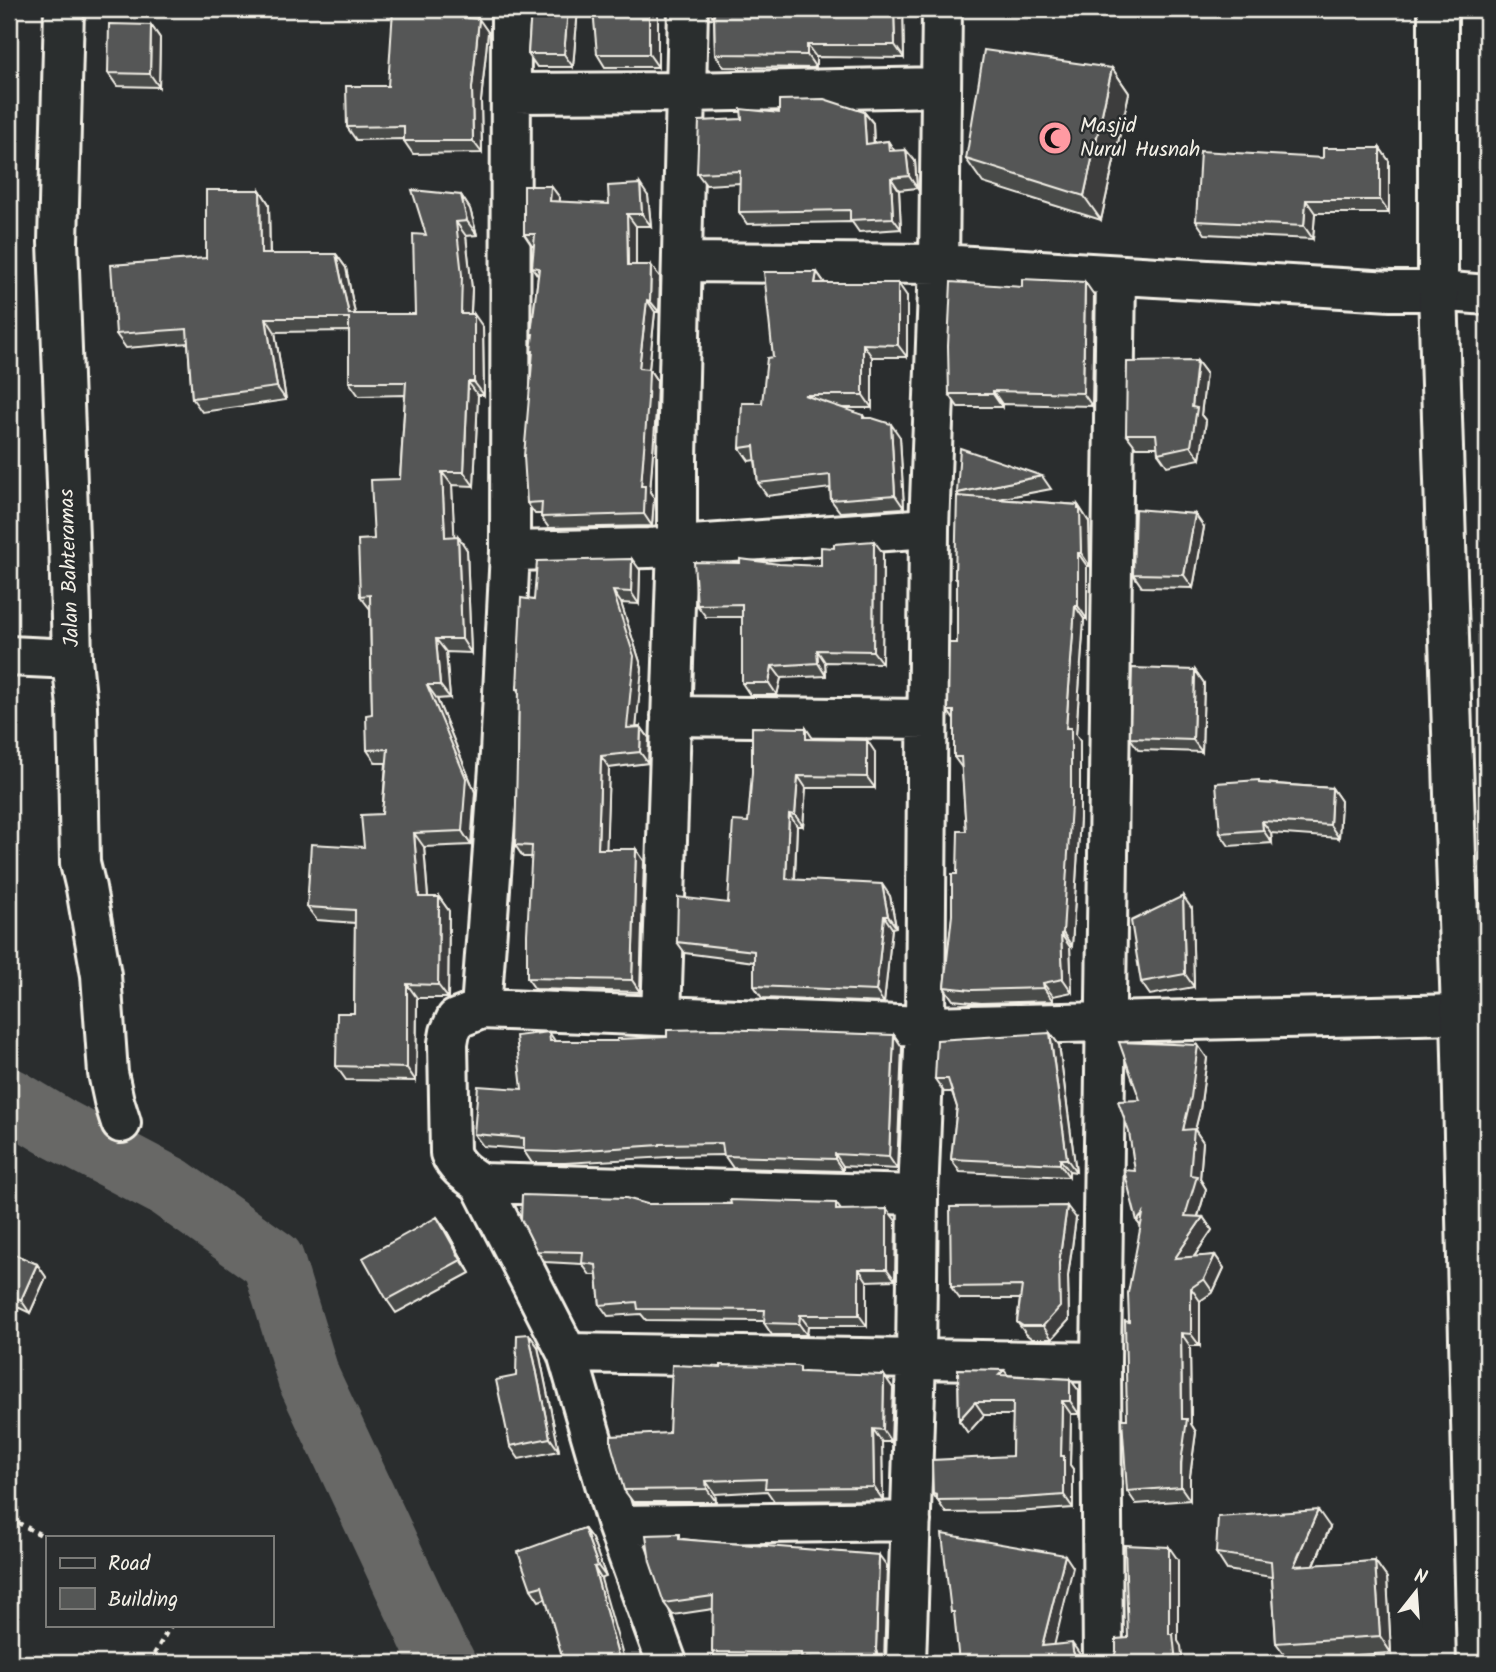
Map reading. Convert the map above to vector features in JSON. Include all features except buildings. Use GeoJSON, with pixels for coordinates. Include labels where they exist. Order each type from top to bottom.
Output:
{"type":"FeatureCollection","features":[{"type":"Feature","properties":{"kind":"main road","name":"Jalan Bahteramas"},"geometry":{"type":"LineString","coordinates":[[64,9],[58,242],[72,659],[77,706],[80,863],[101,975],[108,1073],[121,1123]]}},
{"type":"Feature","properties":{"kind":"main road"},"geometry":{"type":"LineString","coordinates":[[481,1009],[500,754],[510,551],[512,9]]}},
{"type":"Feature","properties":{"kind":"main road"},"geometry":{"type":"LineString","coordinates":[[661,1016],[677,545],[688,9]]}},
{"type":"Feature","properties":{"kind":"main road"},"geometry":{"type":"LineString","coordinates":[[906,1663],[925,1026],[929,528],[939,264],[942,9]]}},
{"type":"Feature","properties":{"kind":"main road"},"geometry":{"type":"LineString","coordinates":[[1438,9],[1438,291],[1461,1014],[1477,1663]]}},
{"type":"Feature","properties":{"kind":"main road"},"geometry":{"type":"LineString","coordinates":[[510,93],[940,87]]}},
{"type":"Feature","properties":{"kind":"main road"},"geometry":{"type":"LineString","coordinates":[[682,262],[939,264],[1487,295]]}},
{"type":"Feature","properties":{"kind":"main road"},"geometry":{"type":"LineString","coordinates":[[1103,1663],[1101,1362],[1116,275]]}},
{"type":"Feature","properties":{"kind":"main road"},"geometry":{"type":"LineString","coordinates":[[510,551],[649,548],[929,528]]}},
{"type":"Feature","properties":{"kind":"main road"},"geometry":{"type":"LineString","coordinates":[[9,656],[72,659]]}},
{"type":"Feature","properties":{"kind":"main road"},"geometry":{"type":"LineString","coordinates":[[671,716],[927,719]]}},
{"type":"Feature","properties":{"kind":"main road"},"geometry":{"type":"LineString","coordinates":[[667,1663],[617,1525],[567,1353],[480,1183],[454,1163],[450,1153],[448,1043],[456,1018],[481,1009],[925,1026],[1461,1014]]}},
{"type":"Feature","properties":{"kind":"main road"},"geometry":{"type":"LineString","coordinates":[[480,1183],[918,1195]]}},
{"type":"Feature","properties":{"kind":"main road"},"geometry":{"type":"LineString","coordinates":[[567,1353],[1101,1362]]}},
{"type":"Feature","properties":{"kind":"main road"},"geometry":{"type":"LineString","coordinates":[[617,1525],[911,1521]]}},
{"type":"Feature","properties":{"kind":"path"},"geometry":{"type":"LineString","coordinates":[[9,1518],[46,1537]]}},
{"type":"Feature","properties":{"kind":"path"},"geometry":{"type":"LineString","coordinates":[[149,1663],[170,1626]]}},
{"type":"Feature","properties":{"kind":"waterway"},"geometry":{"type":"LineString","coordinates":[[9,1099],[59,1129],[169,1187],[273,1261],[309,1379],[444,1663]]}},
{"type":"Feature","properties":{"kind":"place","name":"Masjid Nurul Husnah"},"geometry":{"type":"Point","coordinates":[1055,138]}}]}
